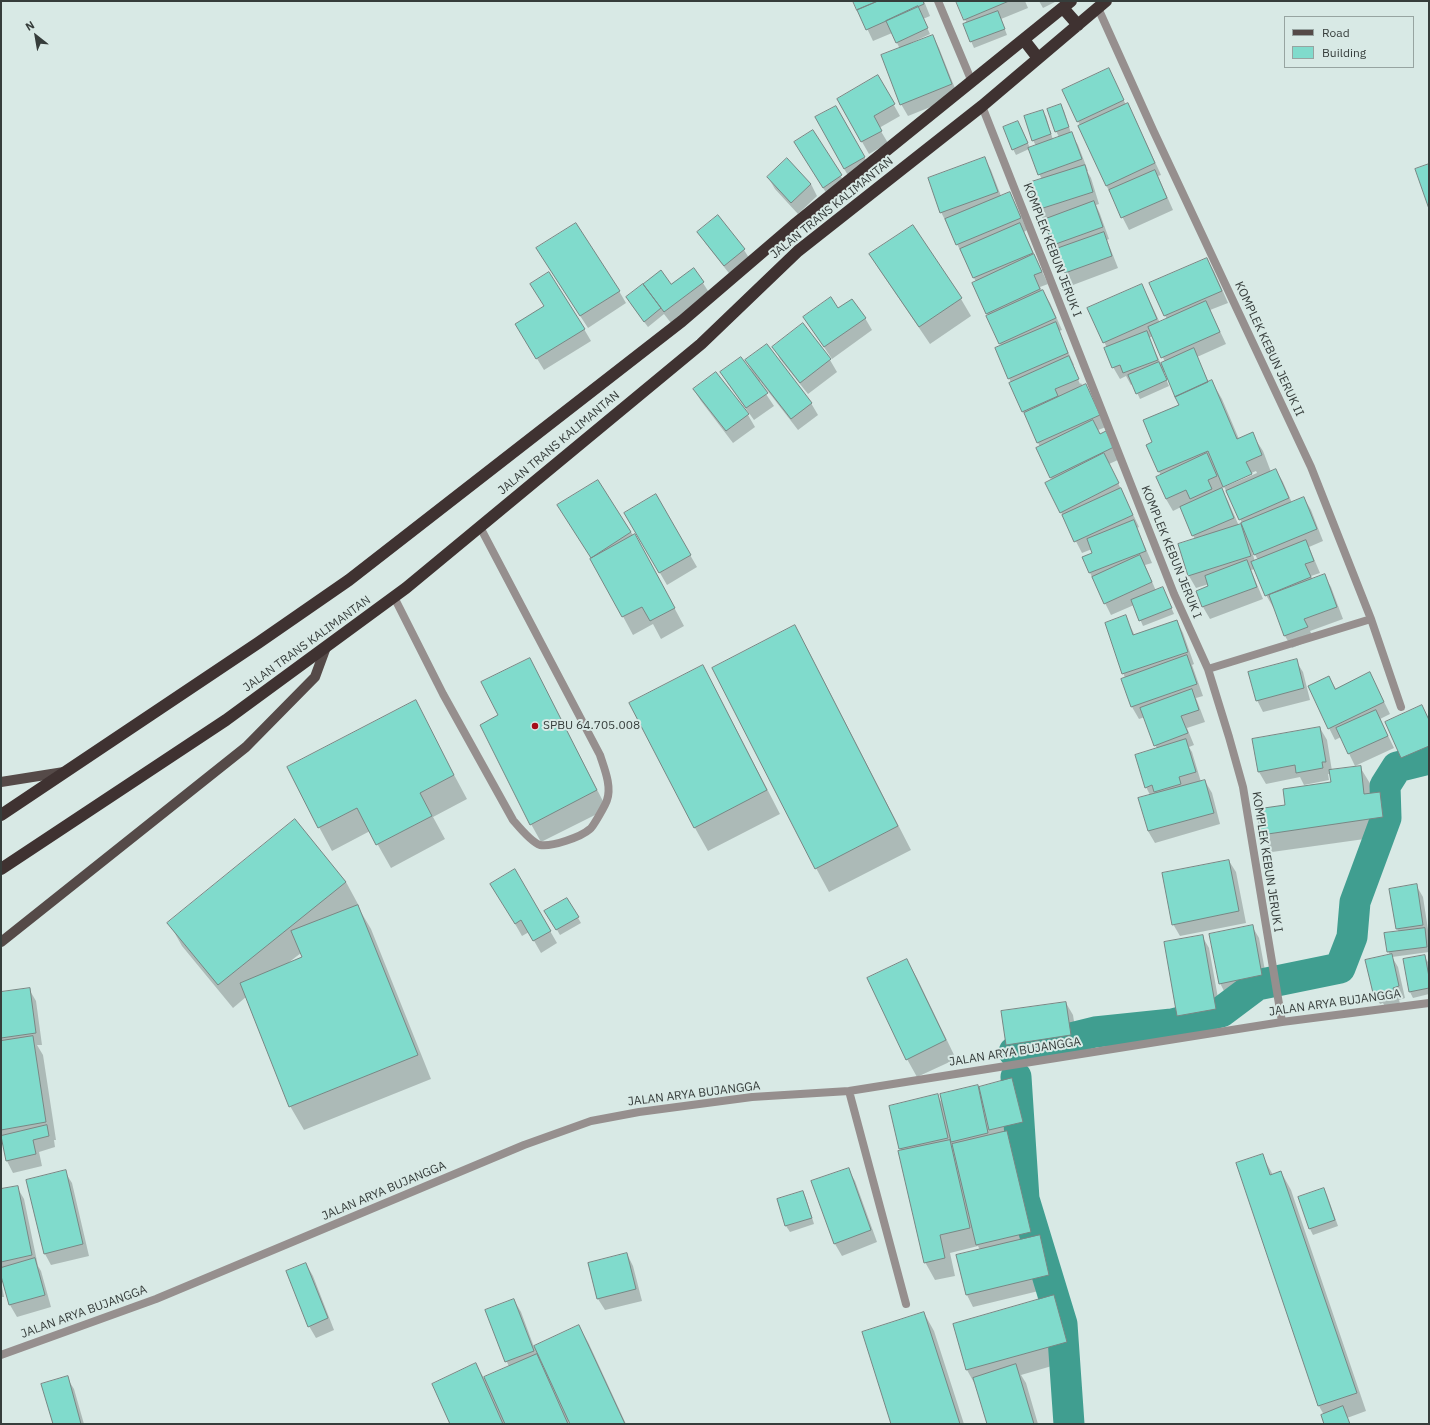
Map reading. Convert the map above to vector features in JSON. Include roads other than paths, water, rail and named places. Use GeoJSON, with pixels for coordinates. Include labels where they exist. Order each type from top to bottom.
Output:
{"type":"FeatureCollection","features":[{"type":"Feature","properties":{"kind":"highway","name":"JALAN TRANS KALIMANTAN"},"geometry":{"type":"LineString","coordinates":[[1,815],[258,643],[349,580],[682,321],[794,225],[1067,4]]}},
{"type":"Feature","properties":{"kind":"highway"},"geometry":{"type":"LineString","coordinates":[[1067,4],[1078,24]]}},
{"type":"Feature","properties":{"kind":"highway","name":"JALAN TRANS KALIMANTAN"},"geometry":{"type":"LineString","coordinates":[[1,869],[226,720],[394,598],[701,344],[798,251],[982,106],[1102,4]]}},
{"type":"Feature","properties":{"kind":"highway"},"geometry":{"type":"LineString","coordinates":[[1024,40],[1038,58]]}},
{"type":"Feature","properties":{"kind":"main road"},"geometry":{"type":"LineString","coordinates":[[1,942],[246,746],[314,677],[326,647]]}},
{"type":"Feature","properties":{"kind":"main road"},"geometry":{"type":"LineString","coordinates":[[1,782],[64,772]]}},
{"type":"Feature","properties":{"kind":"street"},"geometry":{"type":"LineString","coordinates":[[938,1],[972,82]]}},
{"type":"Feature","properties":{"kind":"street","name":"KOMPLEK KEBUN JERUK II"},"geometry":{"type":"LineString","coordinates":[[1102,4],[1152,130],[1310,467],[1370,619],[1401,708]]}},
{"type":"Feature","properties":{"kind":"street","name":"KOMPLEK KEBUN JERUK I"},"geometry":{"type":"LineString","coordinates":[[982,106],[1174,594],[1208,669],[1243,787],[1282,1022]]}},
{"type":"Feature","properties":{"kind":"street"},"geometry":{"type":"LineString","coordinates":[[394,598],[442,694],[512,820],[528,836],[540,845],[557,844],[576,837],[590,829],[608,800],[608,779],[600,755],[480,527]]}},
{"type":"Feature","properties":{"kind":"street"},"geometry":{"type":"LineString","coordinates":[[1208,669],[1370,619]]}},
{"type":"Feature","properties":{"kind":"street","name":"JALAN ARYA BUJANGGA"},"geometry":{"type":"LineString","coordinates":[[1,1355],[156,1299],[524,1145],[591,1121],[638,1112],[752,1098],[849,1091],[1282,1022],[1429,1003]]}},
{"type":"Feature","properties":{"kind":"street"},"geometry":{"type":"LineString","coordinates":[[849,1091],[906,1304]]}},
{"type":"Feature","properties":{"kind":"waterway"},"geometry":{"type":"LineString","coordinates":[[1014,1052],[1095,1032],[1172,1024],[1221,1012],[1257,985],[1340,968],[1352,937],[1355,902],[1386,818],[1385,786],[1397,767],[1429,759]]}},
{"type":"Feature","properties":{"kind":"waterway"},"geometry":{"type":"LineString","coordinates":[[1016,1077],[1024,1199],[1062,1324],[1069,1424]]}},
{"type":"Feature","properties":{"kind":"place","name":"SPBU 64.705.008"},"geometry":{"type":"Point","coordinates":[535,726]}}]}
